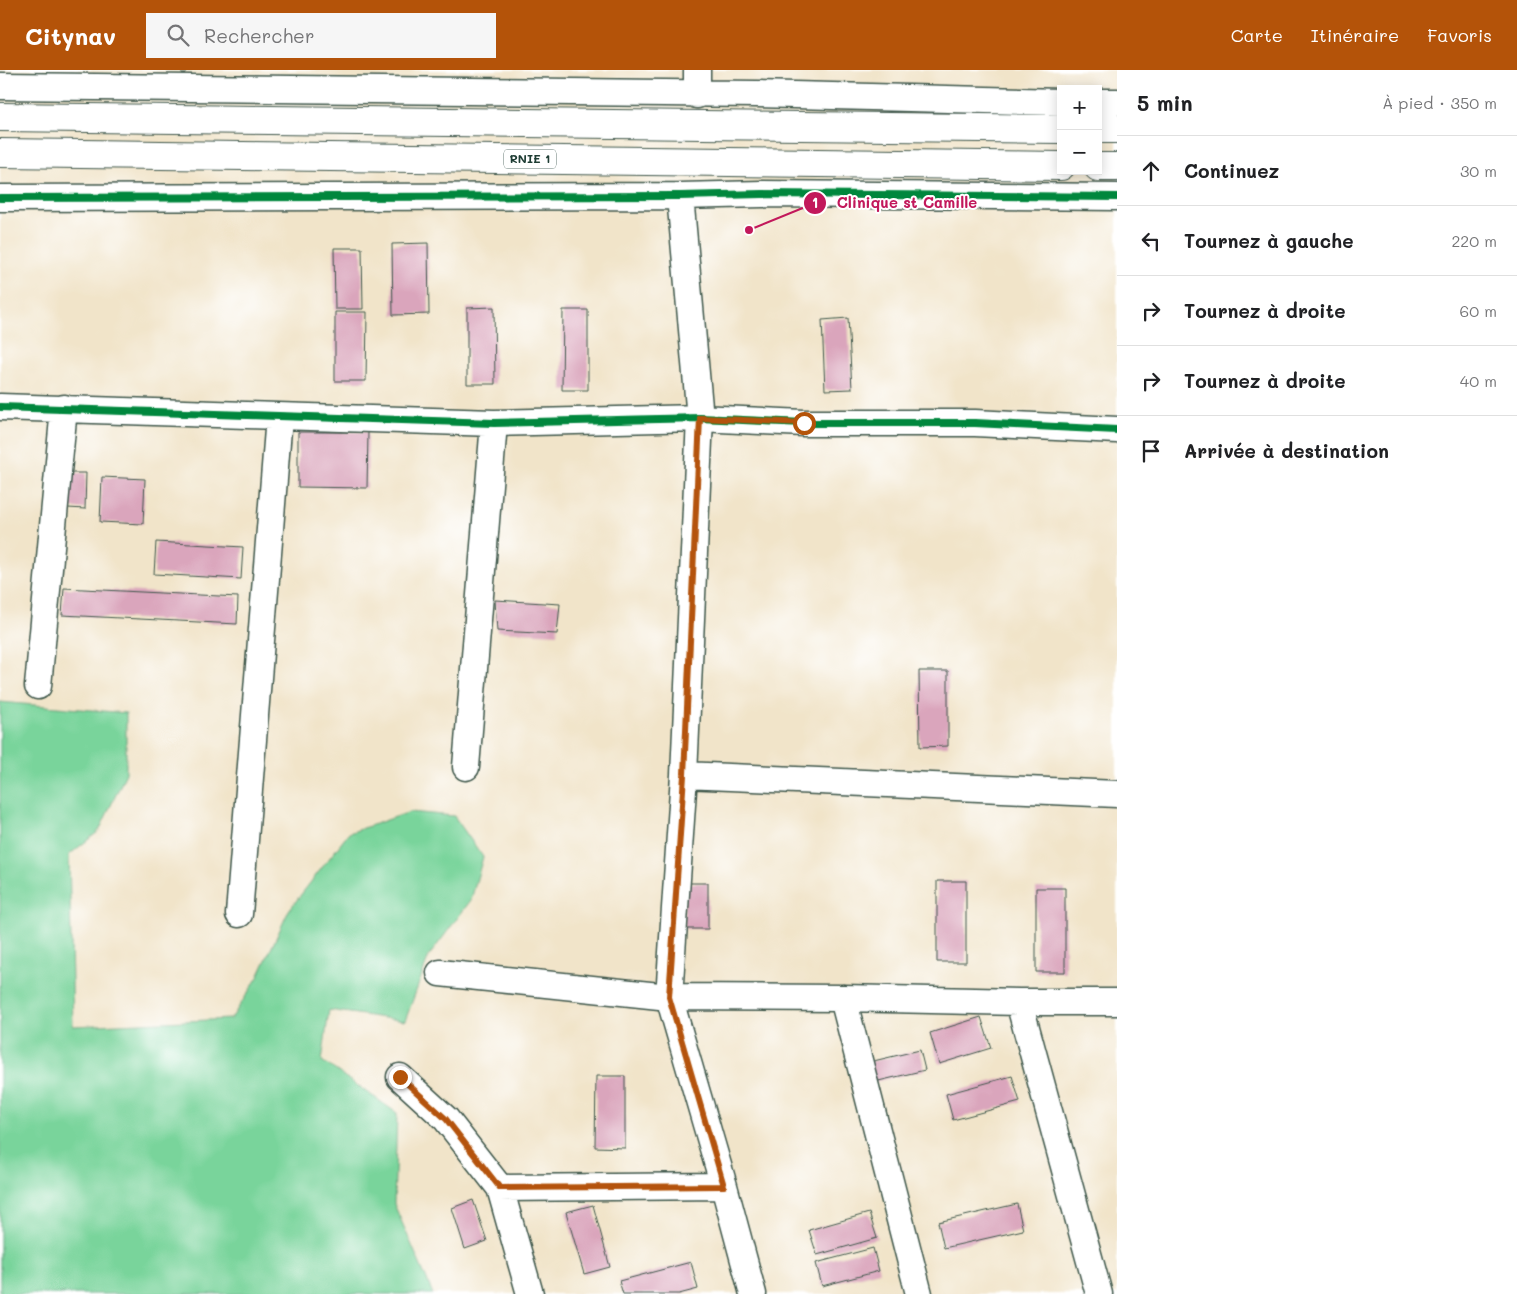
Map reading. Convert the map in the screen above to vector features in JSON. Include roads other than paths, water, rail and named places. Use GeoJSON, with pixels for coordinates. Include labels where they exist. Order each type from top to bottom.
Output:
{"type":"FeatureCollection","features":[{"type":"Feature","properties":{"kind":"highway"},"geometry":{"type":"LineString","coordinates":[[0,117],[1057,129]]}},
{"type":"Feature","properties":{"kind":"highway"},"geometry":{"type":"LineString","coordinates":[[1102,129],[1117,129]]}},
{"type":"Feature","properties":{"kind":"highway","name":"RNIE 1"},"geometry":{"type":"LineString","coordinates":[[0,153],[1057,166]]}},
{"type":"Feature","properties":{"kind":"highway"},"geometry":{"type":"LineString","coordinates":[[1102,167],[1117,167]]}},
{"type":"Feature","properties":{"kind":"street"},"geometry":{"type":"LineString","coordinates":[[0,86],[697,82],[756,94],[1057,102]]}},
{"type":"Feature","properties":{"kind":"street"},"geometry":{"type":"LineString","coordinates":[[1102,102],[1117,102]]}},
{"type":"Feature","properties":{"kind":"street"},"geometry":{"type":"LineString","coordinates":[[0,198],[680,196],[762,194],[1117,197]]}},
{"type":"Feature","properties":{"kind":"street"},"geometry":{"type":"LineString","coordinates":[[680,196],[700,418],[684,775],[669,997],[753,1294]]}},
{"type":"Feature","properties":{"kind":"street"},"geometry":{"type":"LineString","coordinates":[[0,407],[494,423],[700,418],[804,423],[975,423],[1117,430]]}},
{"type":"Feature","properties":{"kind":"street"},"geometry":{"type":"LineString","coordinates":[[38,686],[64,408]]}},
{"type":"Feature","properties":{"kind":"street"},"geometry":{"type":"LineString","coordinates":[[239,914],[279,417]]}},
{"type":"Feature","properties":{"kind":"street"},"geometry":{"type":"LineString","coordinates":[[466,767],[494,423]]}},
{"type":"Feature","properties":{"kind":"street"},"geometry":{"type":"LineString","coordinates":[[684,775],[1117,794]]}},
{"type":"Feature","properties":{"kind":"street"},"geometry":{"type":"LineString","coordinates":[[440,973],[669,997],[1117,1002]]}},
{"type":"Feature","properties":{"kind":"street"},"geometry":{"type":"LineString","coordinates":[[843,998],[919,1294]]}},
{"type":"Feature","properties":{"kind":"street"},"geometry":{"type":"LineString","coordinates":[[1019,1002],[1099,1294]]}},
{"type":"Feature","properties":{"kind":"street"},"geometry":{"type":"LineString","coordinates":[[400,1077],[446,1119],[500,1188],[530,1294]]}},
{"type":"Feature","properties":{"kind":"street"},"geometry":{"type":"LineString","coordinates":[[500,1188],[724,1186]]}},
{"type":"Feature","properties":{"kind":"place","name":"Clinique st Camille"},"geometry":{"type":"Point","coordinates":[749,230]}}]}
